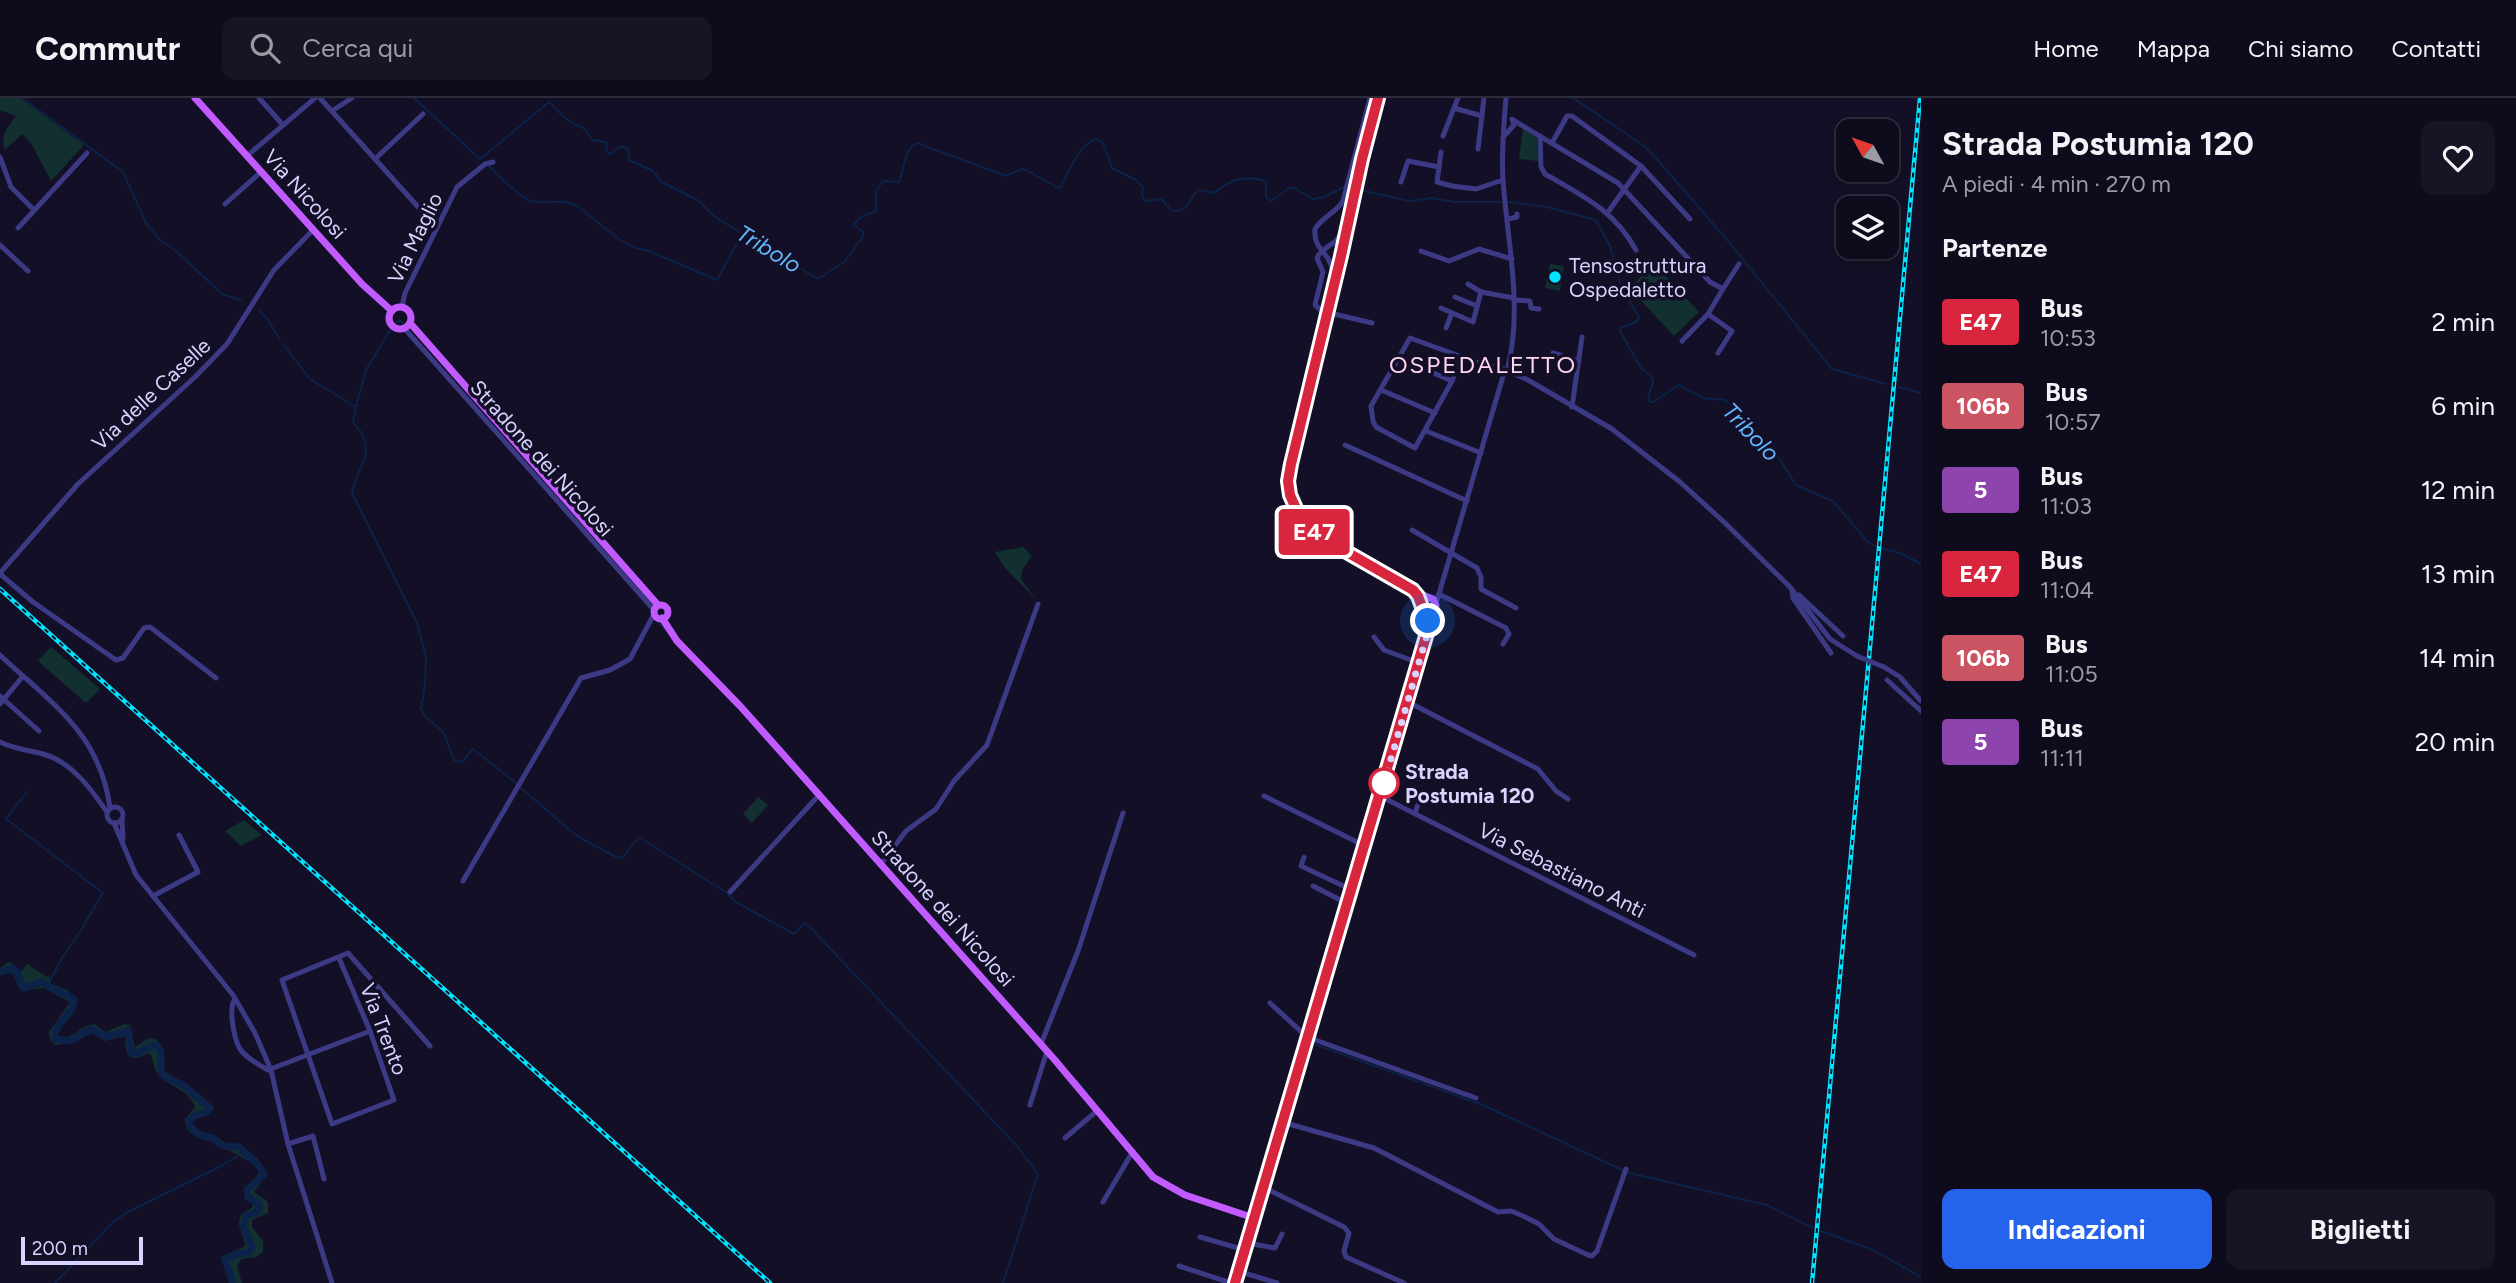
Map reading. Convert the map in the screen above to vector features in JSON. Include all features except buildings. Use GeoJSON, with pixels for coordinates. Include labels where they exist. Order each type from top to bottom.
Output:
{"type":"FeatureCollection","features":[{"type":"Feature","properties":{"kind":"main road","name":"Via Nicolosi"},"geometry":{"type":"LineString","coordinates":[[195,98],[362,284],[392,311]]}},
{"type":"Feature","properties":{"kind":"main road"},"geometry":{"type":"LineString","coordinates":[[1327,308],[1353,188],[1378,98]]}},
{"type":"Feature","properties":{"kind":"main road"},"geometry":{"type":"LineString","coordinates":[[1233,1283],[1264,1187],[1435,608],[1429,598],[1314,533],[1301,520],[1289,491],[1289,473],[1362,159]]}},
{"type":"Feature","properties":{"kind":"main road"},"geometry":{"type":"LineString","coordinates":[[392,311],[402,307]]}},
{"type":"Feature","properties":{"kind":"main road","name":"Stradone dei Nicolosi"},"geometry":{"type":"LineString","coordinates":[[402,307],[410,313],[407,326]]}},
{"type":"Feature","properties":{"kind":"main road","name":"Stradone dei Nicolosi"},"geometry":{"type":"LineString","coordinates":[[392,311],[389,317],[391,324],[396,328],[407,326]]}},
{"type":"Feature","properties":{"kind":"main road","name":"Stradone dei Nicolosi"},"geometry":{"type":"LineString","coordinates":[[407,326],[657,612],[677,641],[741,707],[1044,1047],[1146,1169],[1161,1184],[1185,1195],[1254,1218]]}},
{"type":"Feature","properties":{"kind":"main road"},"geometry":{"type":"LineString","coordinates":[[1413,590],[1429,626]]}},
{"type":"Feature","properties":{"kind":"main road"},"geometry":{"type":"LineString","coordinates":[[1422,607],[1429,598]]}},
{"type":"Feature","properties":{"kind":"main road"},"geometry":{"type":"LineString","coordinates":[[1422,607],[1429,612],[1435,608]]}},
{"type":"Feature","properties":{"kind":"street"},"geometry":{"type":"LineString","coordinates":[[259,98],[283,125]]}},
{"type":"Feature","properties":{"kind":"street"},"geometry":{"type":"LineString","coordinates":[[247,156],[318,98],[421,209],[435,230]]}},
{"type":"Feature","properties":{"kind":"street"},"geometry":{"type":"LineString","coordinates":[[332,111],[352,98]]}},
{"type":"Feature","properties":{"kind":"street"},"geometry":{"type":"LineString","coordinates":[[1327,308],[1332,268],[1314,231],[1344,200],[1370,98]]}},
{"type":"Feature","properties":{"kind":"street"},"geometry":{"type":"LineString","coordinates":[[1443,136],[1458,98]]}},
{"type":"Feature","properties":{"kind":"street"},"geometry":{"type":"LineString","coordinates":[[1478,149],[1484,98]]}},
{"type":"Feature","properties":{"kind":"street"},"geometry":{"type":"LineString","coordinates":[[1435,608],[1507,370],[1514,338],[1512,259],[1503,180],[1504,138],[1510,123],[1505,107],[1506,98]]}},
{"type":"Feature","properties":{"kind":"street"},"geometry":{"type":"LineString","coordinates":[[1454,108],[1482,116]]}},
{"type":"Feature","properties":{"kind":"street"},"geometry":{"type":"LineString","coordinates":[[375,159],[423,114]]}},
{"type":"Feature","properties":{"kind":"street"},"geometry":{"type":"LineString","coordinates":[[1552,143],[1566,117],[1571,115],[1641,166],[1690,219]]}},
{"type":"Feature","properties":{"kind":"street"},"geometry":{"type":"LineString","coordinates":[[1510,123],[1522,125],[1612,178],[1710,282],[1723,289]]}},
{"type":"Feature","properties":{"kind":"street"},"geometry":{"type":"LineString","coordinates":[[1541,136],[1541,167],[1545,174],[1608,212],[1630,238],[1636,250]]}},
{"type":"Feature","properties":{"kind":"street"},"geometry":{"type":"LineString","coordinates":[[1441,152],[1437,182],[1476,188],[1503,180]]}},
{"type":"Feature","properties":{"kind":"street"},"geometry":{"type":"LineString","coordinates":[[18,228],[87,153]]}},
{"type":"Feature","properties":{"kind":"street"},"geometry":{"type":"LineString","coordinates":[[0,157],[11,187],[34,210]]}},
{"type":"Feature","properties":{"kind":"street"},"geometry":{"type":"LineString","coordinates":[[1401,182],[1408,161],[1439,167]]}},
{"type":"Feature","properties":{"kind":"street","name":"Via Maglio"},"geometry":{"type":"LineString","coordinates":[[402,307],[405,293],[458,185],[485,164],[493,162]]}},
{"type":"Feature","properties":{"kind":"street"},"geometry":{"type":"LineString","coordinates":[[1608,212],[1641,166]]}},
{"type":"Feature","properties":{"kind":"street"},"geometry":{"type":"LineString","coordinates":[[225,204],[261,172]]}},
{"type":"Feature","properties":{"kind":"street"},"geometry":{"type":"LineString","coordinates":[[1353,188],[1339,238],[1317,260],[1322,272],[1315,305],[1372,323]]}},
{"type":"Feature","properties":{"kind":"street"},"geometry":{"type":"LineString","coordinates":[[1338,253],[1352,210]]}},
{"type":"Feature","properties":{"kind":"street"},"geometry":{"type":"LineString","coordinates":[[1508,219],[1519,216]]}},
{"type":"Feature","properties":{"kind":"street","name":"Via delle Caselle"},"geometry":{"type":"LineString","coordinates":[[216,678],[150,627],[144,628],[123,657],[116,660],[33,602],[0,574],[78,484],[195,377],[227,344],[274,270],[313,230]]}},
{"type":"Feature","properties":{"kind":"street"},"geometry":{"type":"LineString","coordinates":[[1316,239],[1338,253]]}},
{"type":"Feature","properties":{"kind":"street"},"geometry":{"type":"LineString","coordinates":[[0,245],[28,271]]}},
{"type":"Feature","properties":{"kind":"street"},"geometry":{"type":"LineString","coordinates":[[1421,251],[1449,261],[1479,249],[1512,259]]}},
{"type":"Feature","properties":{"kind":"street"},"geometry":{"type":"LineString","coordinates":[[1323,253],[1338,253]]}},
{"type":"Feature","properties":{"kind":"street"},"geometry":{"type":"LineString","coordinates":[[1682,341],[1708,314],[1739,264]]}},
{"type":"Feature","properties":{"kind":"street"},"geometry":{"type":"LineString","coordinates":[[1468,284],[1481,292],[1530,301],[1531,308],[1539,309]]}},
{"type":"Feature","properties":{"kind":"street"},"geometry":{"type":"LineString","coordinates":[[1441,308],[1473,322],[1481,292]]}},
{"type":"Feature","properties":{"kind":"street"},"geometry":{"type":"LineString","coordinates":[[1455,298],[1477,306]]}},
{"type":"Feature","properties":{"kind":"street"},"geometry":{"type":"LineString","coordinates":[[1446,328],[1452,313]]}},
{"type":"Feature","properties":{"kind":"street"},"geometry":{"type":"LineString","coordinates":[[1708,314],[1732,331],[1718,354]]}},
{"type":"Feature","properties":{"kind":"street"},"geometry":{"type":"LineString","coordinates":[[1461,357],[1452,381],[1415,448],[1380,431],[1373,421],[1371,406],[1412,337],[1528,380],[1612,429],[1680,482],[1793,592],[1830,639],[1900,677],[1921,701]]}},
{"type":"Feature","properties":{"kind":"street"},"geometry":{"type":"LineString","coordinates":[[1572,407],[1582,337]]}},
{"type":"Feature","properties":{"kind":"street"},"geometry":{"type":"LineString","coordinates":[[1553,353],[1579,361]]}},
{"type":"Feature","properties":{"kind":"street"},"geometry":{"type":"LineString","coordinates":[[1399,358],[1452,381]]}},
{"type":"Feature","properties":{"kind":"street"},"geometry":{"type":"LineString","coordinates":[[1381,390],[1435,413]]}},
{"type":"Feature","properties":{"kind":"street"},"geometry":{"type":"LineString","coordinates":[[1426,431],[1481,453]]}},
{"type":"Feature","properties":{"kind":"street"},"geometry":{"type":"LineString","coordinates":[[1345,445],[1467,501]]}},
{"type":"Feature","properties":{"kind":"street"},"geometry":{"type":"LineString","coordinates":[[1412,530],[1468,561],[1477,568],[1481,577],[1481,589],[1516,608]]}},
{"type":"Feature","properties":{"kind":"street"},"geometry":{"type":"LineString","coordinates":[[1429,598],[1440,592]]}},
{"type":"Feature","properties":{"kind":"street"},"geometry":{"type":"LineString","coordinates":[[1440,592],[1506,628],[1509,634],[1503,644]]}},
{"type":"Feature","properties":{"kind":"street"},"geometry":{"type":"LineString","coordinates":[[1793,592],[1843,636]]}},
{"type":"Feature","properties":{"kind":"street"},"geometry":{"type":"LineString","coordinates":[[1793,592],[1793,598],[1831,653]]}},
{"type":"Feature","properties":{"kind":"street"},"geometry":{"type":"LineString","coordinates":[[881,864],[906,831],[936,809],[954,780],[987,744],[1038,604]]}},
{"type":"Feature","properties":{"kind":"street"},"geometry":{"type":"LineString","coordinates":[[463,881],[581,678],[610,670],[630,659],[657,612]]}},
{"type":"Feature","properties":{"kind":"street"},"geometry":{"type":"LineString","coordinates":[[1374,637],[1384,650],[1419,663]]}},
{"type":"Feature","properties":{"kind":"street"},"geometry":{"type":"LineString","coordinates":[[0,655],[80,730],[92,750],[107,790],[123,811],[123,846]]}},
{"type":"Feature","properties":{"kind":"street"},"geometry":{"type":"LineString","coordinates":[[23,676],[1,700],[39,731]]}},
{"type":"Feature","properties":{"kind":"street"},"geometry":{"type":"LineString","coordinates":[[1887,680],[1921,711]]}},
{"type":"Feature","properties":{"kind":"street"},"geometry":{"type":"LineString","coordinates":[[1408,702],[1538,769],[1556,791],[1568,799]]}},
{"type":"Feature","properties":{"kind":"street"},"geometry":{"type":"LineString","coordinates":[[0,742],[51,757],[65,764],[108,810]]}},
{"type":"Feature","properties":{"kind":"street"},"geometry":{"type":"LineString","coordinates":[[107,790],[108,820],[114,823],[130,865],[235,999],[256,1033],[271,1070],[288,1144],[332,1283]]}},
{"type":"Feature","properties":{"kind":"street"},"geometry":{"type":"LineString","coordinates":[[1415,813],[1422,793]]}},
{"type":"Feature","properties":{"kind":"street"},"geometry":{"type":"LineString","coordinates":[[730,891],[819,795]]}},
{"type":"Feature","properties":{"kind":"street"},"geometry":{"type":"LineString","coordinates":[[1264,796],[1365,846]]}},
{"type":"Feature","properties":{"kind":"street","name":"Via Sebastiano Anti"},"geometry":{"type":"LineString","coordinates":[[1380,796],[1694,956]]}},
{"type":"Feature","properties":{"kind":"street"},"geometry":{"type":"LineString","coordinates":[[108,810],[119,807]]}},
{"type":"Feature","properties":{"kind":"street"},"geometry":{"type":"LineString","coordinates":[[1030,1105],[1044,1047],[1123,813]]}},
{"type":"Feature","properties":{"kind":"street"},"geometry":{"type":"LineString","coordinates":[[114,823],[122,819]]}},
{"type":"Feature","properties":{"kind":"street"},"geometry":{"type":"LineString","coordinates":[[153,896],[198,872],[179,835]]}},
{"type":"Feature","properties":{"kind":"street"},"geometry":{"type":"LineString","coordinates":[[1304,858],[1301,866],[1352,890]]}},
{"type":"Feature","properties":{"kind":"street"},"geometry":{"type":"LineString","coordinates":[[1313,886],[1348,904]]}},
{"type":"Feature","properties":{"kind":"street"},"geometry":{"type":"LineString","coordinates":[[309,1054],[282,980],[348,953],[430,1046]]}},
{"type":"Feature","properties":{"kind":"street","name":"Via Trento"},"geometry":{"type":"LineString","coordinates":[[309,1054],[332,1124],[394,1100],[370,1031],[339,958]]}},
{"type":"Feature","properties":{"kind":"street"},"geometry":{"type":"LineString","coordinates":[[235,999],[232,1006],[235,1032],[241,1051],[271,1070],[370,1031]]}},
{"type":"Feature","properties":{"kind":"street"},"geometry":{"type":"LineString","coordinates":[[1270,1003],[1307,1037],[1476,1098]]}},
{"type":"Feature","properties":{"kind":"street"},"geometry":{"type":"LineString","coordinates":[[1065,1138],[1098,1110]]}},
{"type":"Feature","properties":{"kind":"street"},"geometry":{"type":"LineString","coordinates":[[1282,1122],[1374,1148],[1498,1212],[1511,1211],[1523,1216],[1539,1224],[1554,1239],[1592,1256],[1597,1251],[1626,1169]]}},
{"type":"Feature","properties":{"kind":"street"},"geometry":{"type":"LineString","coordinates":[[288,1144],[313,1136],[324,1179]]}},
{"type":"Feature","properties":{"kind":"street"},"geometry":{"type":"LineString","coordinates":[[1102,1202],[1133,1151]]}},
{"type":"Feature","properties":{"kind":"street"},"geometry":{"type":"LineString","coordinates":[[1264,1187],[1344,1227],[1349,1233],[1344,1251],[1346,1257],[1404,1283]]}},
{"type":"Feature","properties":{"kind":"street"},"geometry":{"type":"LineString","coordinates":[[1200,1237],[1272,1249],[1277,1247],[1282,1234]]}},
{"type":"Feature","properties":{"kind":"street"},"geometry":{"type":"LineString","coordinates":[[1179,1266],[1233,1283]]}},
{"type":"Feature","properties":{"kind":"street"},"geometry":{"type":"LineString","coordinates":[[1238,1271],[1277,1283]]}},
{"type":"Feature","properties":{"kind":"green space"},"geometry":{"type":"Polygon","coordinates":[[[0,98],[20,98],[84,145],[51,181],[31,143],[22,134],[5,150],[4,136],[16,116],[0,110],[0,98]]]}},
{"type":"Feature","properties":{"kind":"green space"},"geometry":{"type":"Polygon","coordinates":[[[1523,128],[1537,138],[1538,161],[1519,159],[1523,128]]]}},
{"type":"Feature","properties":{"kind":"green space","name":"Tensostruttura Ospedaletto"},"geometry":{"type":"Polygon","coordinates":[[[1550,264],[1564,266],[1560,291],[1545,288],[1550,264]]]}},
{"type":"Feature","properties":{"kind":"green space"},"geometry":{"type":"Polygon","coordinates":[[[1654,264],[1699,312],[1674,336],[1629,288],[1654,264]]]}},
{"type":"Feature","properties":{"kind":"green space"},"geometry":{"type":"Polygon","coordinates":[[[1023,547],[1032,556],[1022,570],[1021,579],[1037,601],[1005,568],[995,552],[1023,547]]]}},
{"type":"Feature","properties":{"kind":"green space"},"geometry":{"type":"Polygon","coordinates":[[[51,647],[100,689],[86,703],[38,661],[51,647]]]}},
{"type":"Feature","properties":{"kind":"green space"},"geometry":{"type":"Polygon","coordinates":[[[758,797],[768,805],[752,823],[743,814],[758,797]]]}},
{"type":"Feature","properties":{"kind":"green space"},"geometry":{"type":"Polygon","coordinates":[[[244,820],[262,835],[241,846],[225,831],[244,820]]]}},
{"type":"Feature","properties":{"kind":"green space"},"geometry":{"type":"Polygon","coordinates":[[[8,962],[22,971],[27,964],[47,977],[49,975],[50,983],[67,990],[78,1001],[55,1031],[57,1039],[68,1037],[94,1024],[106,1032],[124,1024],[130,1025],[135,1047],[149,1038],[157,1040],[163,1051],[164,1071],[196,1091],[211,1106],[210,1114],[195,1118],[191,1123],[198,1131],[214,1135],[226,1143],[240,1145],[258,1159],[267,1174],[254,1192],[268,1202],[268,1213],[252,1220],[252,1227],[263,1241],[263,1252],[256,1257],[241,1259],[237,1266],[242,1283],[229,1283],[221,1257],[245,1246],[239,1220],[242,1214],[253,1206],[245,1197],[244,1191],[260,1171],[257,1166],[191,1133],[185,1119],[195,1107],[193,1102],[158,1075],[149,1053],[137,1058],[130,1057],[127,1054],[125,1036],[105,1041],[93,1032],[74,1043],[55,1045],[50,1040],[49,1032],[70,1002],[44,988],[21,990],[13,974],[9,972],[0,975],[0,968],[8,962]]]}},
{"type":"Feature","properties":{"kind":"waterway"},"geometry":{"type":"LineString","coordinates":[[22,98],[123,172],[146,223],[160,240],[176,251],[222,294],[241,300]]}},
{"type":"Feature","properties":{"kind":"waterway","name":"Tribolo"},"geometry":{"type":"LineString","coordinates":[[414,98],[480,159],[549,102],[568,120],[585,129],[592,140],[606,142],[607,152],[610,154],[619,147],[625,147],[629,160],[653,171],[662,182],[699,201],[715,217],[818,279],[844,262],[863,237],[863,232],[853,225],[861,217],[876,211],[876,191],[883,181],[899,182],[909,150],[917,143],[1006,176],[1022,169],[1026,170],[1058,188],[1079,153],[1096,139],[1103,143],[1112,168],[1136,180],[1143,187],[1142,195],[1145,201],[1161,199],[1172,211],[1185,208],[1198,190],[1215,193],[1226,184],[1245,178],[1266,181],[1266,197],[1271,201],[1289,188],[1313,199],[1324,197],[1344,187]]}},
{"type":"Feature","properties":{"kind":"waterway"},"geometry":{"type":"LineString","coordinates":[[1573,98],[1647,148],[1728,241],[1832,369],[1886,384]]}},
{"type":"Feature","properties":{"kind":"waterway"},"geometry":{"type":"LineString","coordinates":[[489,166],[526,199],[573,204],[628,245],[717,280],[742,234]]}},
{"type":"Feature","properties":{"kind":"waterway","name":"Tribolo"},"geometry":{"type":"LineString","coordinates":[[1360,190],[1409,201],[1432,198],[1454,202],[1501,202]]}},
{"type":"Feature","properties":{"kind":"waterway","name":"Tribolo"},"geometry":{"type":"LineString","coordinates":[[1508,202],[1547,207],[1596,220],[1610,246],[1621,287],[1639,317],[1620,331],[1641,368],[1652,377],[1648,399],[1650,402],[1679,385],[1703,398],[1725,400],[1779,458],[1796,485],[1834,502],[1867,541],[1875,546]]}},
{"type":"Feature","properties":{"kind":"waterway"},"geometry":{"type":"LineString","coordinates":[[258,309],[280,340]]}},
{"type":"Feature","properties":{"kind":"waterway"},"geometry":{"type":"LineString","coordinates":[[396,323],[400,320],[407,328]]}},
{"type":"Feature","properties":{"kind":"waterway"},"geometry":{"type":"LineString","coordinates":[[284,345],[310,379],[356,407],[366,370],[392,327]]}},
{"type":"Feature","properties":{"kind":"waterway"},"geometry":{"type":"LineString","coordinates":[[1899,387],[1921,393]]}},
{"type":"Feature","properties":{"kind":"waterway"},"geometry":{"type":"LineString","coordinates":[[356,407],[353,422],[363,436],[366,451],[352,493],[417,623],[426,657],[421,709],[444,733],[454,760],[462,762],[473,749],[516,783]]}},
{"type":"Feature","properties":{"kind":"waterway","name":"Tribolo"},"geometry":{"type":"LineString","coordinates":[[1883,549],[1900,553],[1921,564]]}},
{"type":"Feature","properties":{"kind":"waterway"},"geometry":{"type":"LineString","coordinates":[[658,621],[666,631]]}},
{"type":"Feature","properties":{"kind":"waterway"},"geometry":{"type":"LineString","coordinates":[[521,788],[577,836],[618,858],[624,856],[639,837],[727,893],[734,901],[794,934],[804,923],[808,925],[1016,1145],[1038,1174],[1003,1283]]}},
{"type":"Feature","properties":{"kind":"waterway"},"geometry":{"type":"LineString","coordinates":[[27,792],[6,819],[103,893],[85,923]]}},
{"type":"Feature","properties":{"kind":"waterway"},"geometry":{"type":"LineString","coordinates":[[48,985],[85,924]]}},
{"type":"Feature","properties":{"kind":"waterway"},"geometry":{"type":"LineString","coordinates":[[0,972],[13,968],[25,988],[41,982],[74,999],[71,1010],[57,1028],[55,1039],[71,1041],[91,1029],[107,1037],[128,1030],[132,1053],[139,1053],[157,1045],[161,1052],[161,1073],[183,1085],[210,1108],[208,1112],[194,1116],[189,1125],[199,1135],[213,1138],[222,1146],[239,1147],[259,1166],[264,1175],[247,1190],[248,1197],[260,1205],[257,1212],[246,1216],[243,1226],[252,1247],[248,1253],[235,1254],[225,1260],[233,1283]]}},
{"type":"Feature","properties":{"kind":"waterway"},"geometry":{"type":"LineString","coordinates":[[1273,1142],[1304,1040]]}},
{"type":"Feature","properties":{"kind":"waterway"},"geometry":{"type":"LineString","coordinates":[[1311,1043],[1483,1105],[1629,1173],[1767,1205],[1813,1228]]}},
{"type":"Feature","properties":{"kind":"waterway"},"geometry":{"type":"LineString","coordinates":[[1077,1081],[1087,1093]]}},
{"type":"Feature","properties":{"kind":"waterway"},"geometry":{"type":"LineString","coordinates":[[55,1283],[111,1224],[124,1214],[244,1152]]}},
{"type":"Feature","properties":{"kind":"waterway"},"geometry":{"type":"LineString","coordinates":[[1251,1215],[1258,1194]]}},
{"type":"Feature","properties":{"kind":"waterway"},"geometry":{"type":"LineString","coordinates":[[1821,1231],[1873,1250],[1921,1277]]}},
{"type":"Feature","properties":{"kind":"railway"},"geometry":{"type":"LineString","coordinates":[[1812,1283],[1920,98]]}},
{"type":"Feature","properties":{"kind":"railway"},"geometry":{"type":"LineString","coordinates":[[0,589],[770,1283]]}},
{"type":"Feature","properties":{"kind":"bus line","name":"E47"},"geometry":{"type":"LineString","coordinates":[[1235,1283],[1429,626],[1414,591],[1314,533],[1304,524],[1293,505],[1288,481],[1378,98]]}},
{"type":"Feature","properties":{"kind":"place","name":"Tensostruttura Ospedaletto"},"geometry":{"type":"Point","coordinates":[1555,277]}},
{"type":"Feature","properties":{"kind":"place","name":"Strada Postumia 120"},"geometry":{"type":"Point","coordinates":[1384,783]}},
{"type":"Feature","properties":{"kind":"district","name":"OSPEDALETTO"},"geometry":{"type":"Point","coordinates":[1483,364]}},
{"type":"Feature","properties":{"kind":"route"},"geometry":{"type":"LineString","coordinates":[[1384,783],[1429,628],[1428,621]]}}]}
